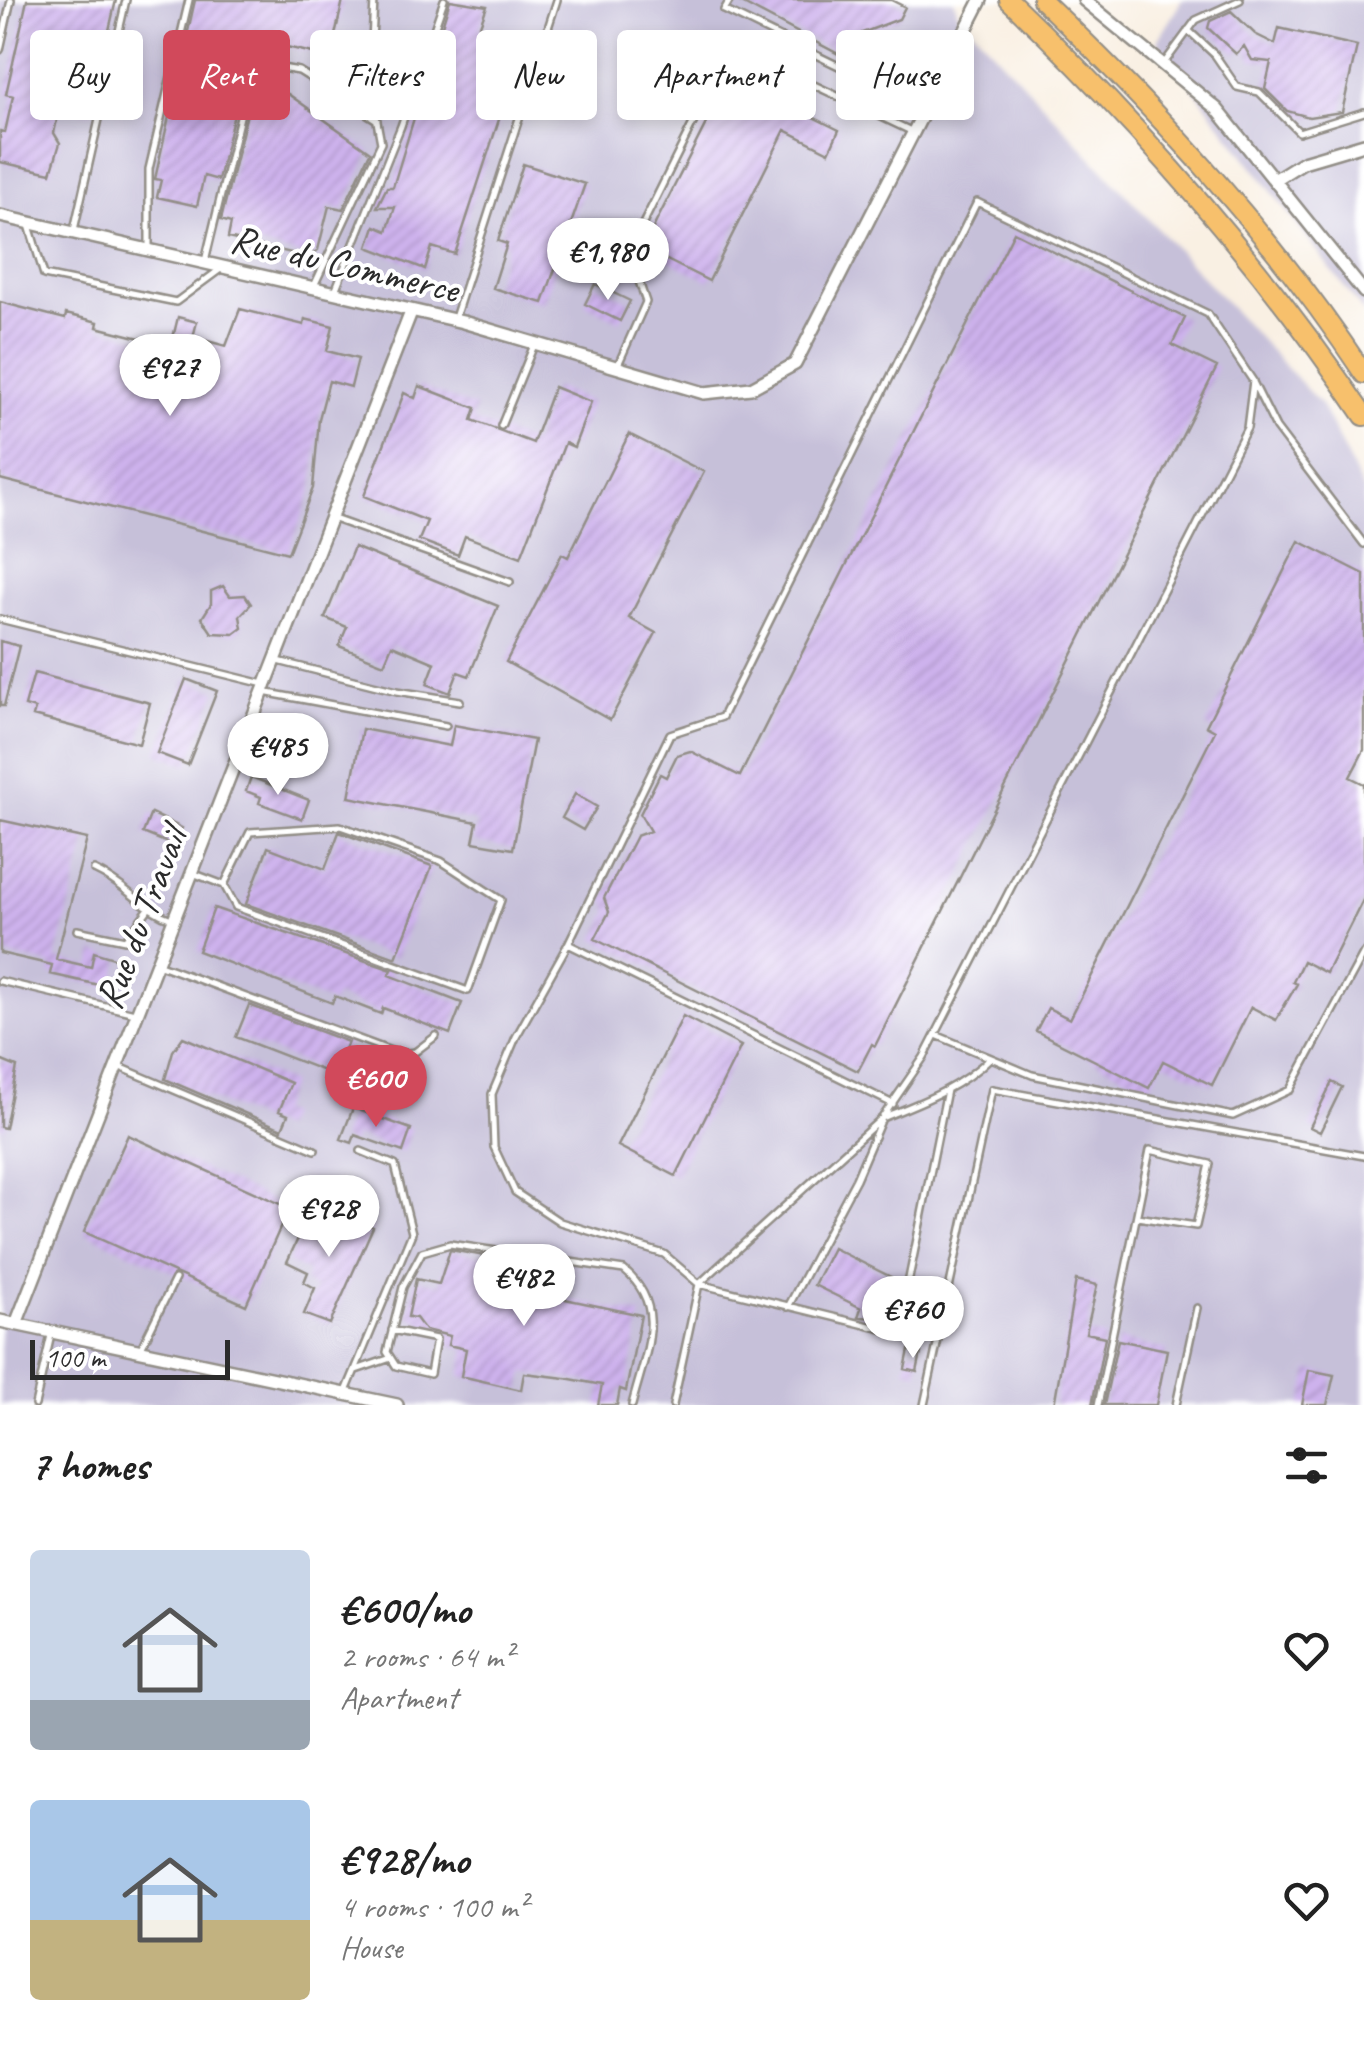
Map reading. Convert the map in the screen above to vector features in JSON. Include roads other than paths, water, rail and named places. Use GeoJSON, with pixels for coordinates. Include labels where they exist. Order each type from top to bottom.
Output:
{"type":"FeatureCollection","features":[{"type":"Feature","properties":{"kind":"highway"},"geometry":{"type":"LineString","coordinates":[[1009,0],[1104,92],[1192,186],[1252,258],[1364,416]]}},
{"type":"Feature","properties":{"kind":"highway"},"geometry":{"type":"LineString","coordinates":[[1042,0],[1210,169],[1330,322],[1364,374]]}},
{"type":"Feature","properties":{"kind":"street","name":"Rue du Commerce"},"geometry":{"type":"LineString","coordinates":[[967,30],[981,0]]}},
{"type":"Feature","properties":{"kind":"street"},"geometry":{"type":"LineString","coordinates":[[1084,0],[1165,62],[1217,109],[1364,292]]}},
{"type":"Feature","properties":{"kind":"street","name":"Rue du Commerce"},"geometry":{"type":"LineString","coordinates":[[0,216],[454,320],[704,393],[751,388],[795,364],[923,120]]}},
{"type":"Feature","properties":{"kind":"street"},"geometry":{"type":"LineString","coordinates":[[1276,179],[1303,162],[1364,144]]}},
{"type":"Feature","properties":{"kind":"street","name":"Rue du Travail"},"geometry":{"type":"LineString","coordinates":[[16,1324],[411,312]]}},
{"type":"Feature","properties":{"kind":"street"},"geometry":{"type":"LineString","coordinates":[[0,1320],[343,1400],[397,1405]]}},
{"type":"Feature","properties":{"kind":"lane"},"geometry":{"type":"LineString","coordinates":[[0,50],[11,0]]}},
{"type":"Feature","properties":{"kind":"lane"},"geometry":{"type":"LineString","coordinates":[[73,233],[126,0]]}},
{"type":"Feature","properties":{"kind":"lane"},"geometry":{"type":"LineString","coordinates":[[149,251],[149,169],[189,0]]}},
{"type":"Feature","properties":{"kind":"lane"},"geometry":{"type":"LineString","coordinates":[[373,30],[374,0]]}},
{"type":"Feature","properties":{"kind":"lane"},"geometry":{"type":"LineString","coordinates":[[334,294],[402,126],[444,0]]}},
{"type":"Feature","properties":{"kind":"lane"},"geometry":{"type":"LineString","coordinates":[[454,320],[557,0]]}},
{"type":"Feature","properties":{"kind":"lane"},"geometry":{"type":"LineString","coordinates":[[730,0],[724,10],[836,65]]}},
{"type":"Feature","properties":{"kind":"lane"},"geometry":{"type":"LineString","coordinates":[[1165,62],[1188,30],[1213,9],[1240,0]]}},
{"type":"Feature","properties":{"kind":"lane"},"geometry":{"type":"LineString","coordinates":[[1188,30],[1215,55],[1237,87],[1259,92],[1299,132],[1364,112]]}},
{"type":"Feature","properties":{"kind":"lane"},"geometry":{"type":"LineString","coordinates":[[616,370],[646,302],[629,252],[714,82],[736,48],[916,134]]}},
{"type":"Feature","properties":{"kind":"lane"},"geometry":{"type":"LineString","coordinates":[[205,264],[252,63],[299,70],[310,77]]}},
{"type":"Feature","properties":{"kind":"lane"},"geometry":{"type":"LineString","coordinates":[[313,289],[381,143],[376,120]]}},
{"type":"Feature","properties":{"kind":"lane"},"geometry":{"type":"LineString","coordinates":[[947,1090],[898,1332],[699,1284],[664,1254],[560,1222],[516,1192],[494,1147],[492,1094],[516,1038],[568,944],[670,734],[722,716],[977,202],[1208,314],[1253,381],[1276,428],[1364,544]]}},
{"type":"Feature","properties":{"kind":"lane"},"geometry":{"type":"LineString","coordinates":[[28,222],[44,275],[176,302],[222,268]]}},
{"type":"Feature","properties":{"kind":"lane"},"geometry":{"type":"LineString","coordinates":[[501,426],[534,345]]}},
{"type":"Feature","properties":{"kind":"lane"},"geometry":{"type":"LineString","coordinates":[[673,1405],[699,1284],[882,1118],[936,1034],[1247,428],[1253,381]]}},
{"type":"Feature","properties":{"kind":"lane"},"geometry":{"type":"LineString","coordinates":[[331,518],[510,582]]}},
{"type":"Feature","properties":{"kind":"lane"},"geometry":{"type":"LineString","coordinates":[[0,619],[264,688],[446,726]]}},
{"type":"Feature","properties":{"kind":"lane"},"geometry":{"type":"LineString","coordinates":[[276,660],[397,691],[460,701]]}},
{"type":"Feature","properties":{"kind":"lane"},"geometry":{"type":"LineString","coordinates":[[192,873],[224,885],[236,907],[468,991],[500,900],[442,861],[340,826],[250,832],[224,885]]}},
{"type":"Feature","properties":{"kind":"lane"},"geometry":{"type":"LineString","coordinates":[[94,870],[124,884],[147,911],[174,920]]}},
{"type":"Feature","properties":{"kind":"lane"},"geometry":{"type":"LineString","coordinates":[[77,930],[125,940],[147,911]]}},
{"type":"Feature","properties":{"kind":"lane"},"geometry":{"type":"LineString","coordinates":[[568,944],[893,1104]]}},
{"type":"Feature","properties":{"kind":"lane"},"geometry":{"type":"LineString","coordinates":[[936,1034],[1032,1075],[1097,1092],[1233,1116],[1290,1090],[1364,953]]}},
{"type":"Feature","properties":{"kind":"lane"},"geometry":{"type":"LineString","coordinates":[[157,964],[399,1054],[415,1052],[436,1036]]}},
{"type":"Feature","properties":{"kind":"lane"},"geometry":{"type":"LineString","coordinates":[[0,981],[138,1013]]}},
{"type":"Feature","properties":{"kind":"lane"},"geometry":{"type":"LineString","coordinates":[[788,1308],[856,1178],[882,1118],[947,1090],[990,1058]]}},
{"type":"Feature","properties":{"kind":"lane"},"geometry":{"type":"LineString","coordinates":[[117,1066],[315,1150]]}},
{"type":"Feature","properties":{"kind":"lane"},"geometry":{"type":"LineString","coordinates":[[924,1405],[992,1090],[1364,1156]]}},
{"type":"Feature","properties":{"kind":"lane"},"geometry":{"type":"LineString","coordinates":[[1098,1405],[1150,1150],[1210,1164],[1196,1226],[1137,1217]]}},
{"type":"Feature","properties":{"kind":"lane"},"geometry":{"type":"LineString","coordinates":[[343,1400],[412,1233],[395,1165],[361,1151]]}},
{"type":"Feature","properties":{"kind":"lane"},"geometry":{"type":"LineString","coordinates":[[392,1330],[436,1339],[430,1374],[396,1366],[387,1352],[392,1330],[402,1286],[422,1252],[450,1244],[624,1270],[643,1286],[651,1304],[632,1405]]}},
{"type":"Feature","properties":{"kind":"lane"},"geometry":{"type":"LineString","coordinates":[[140,1350],[175,1279]]}},
{"type":"Feature","properties":{"kind":"lane"},"geometry":{"type":"LineString","coordinates":[[1176,1405],[1198,1308]]}},
{"type":"Feature","properties":{"kind":"lane"},"geometry":{"type":"LineString","coordinates":[[36,1405],[51,1332]]}},
{"type":"Feature","properties":{"kind":"lane"},"geometry":{"type":"LineString","coordinates":[[354,1370],[391,1358]]}}]}
